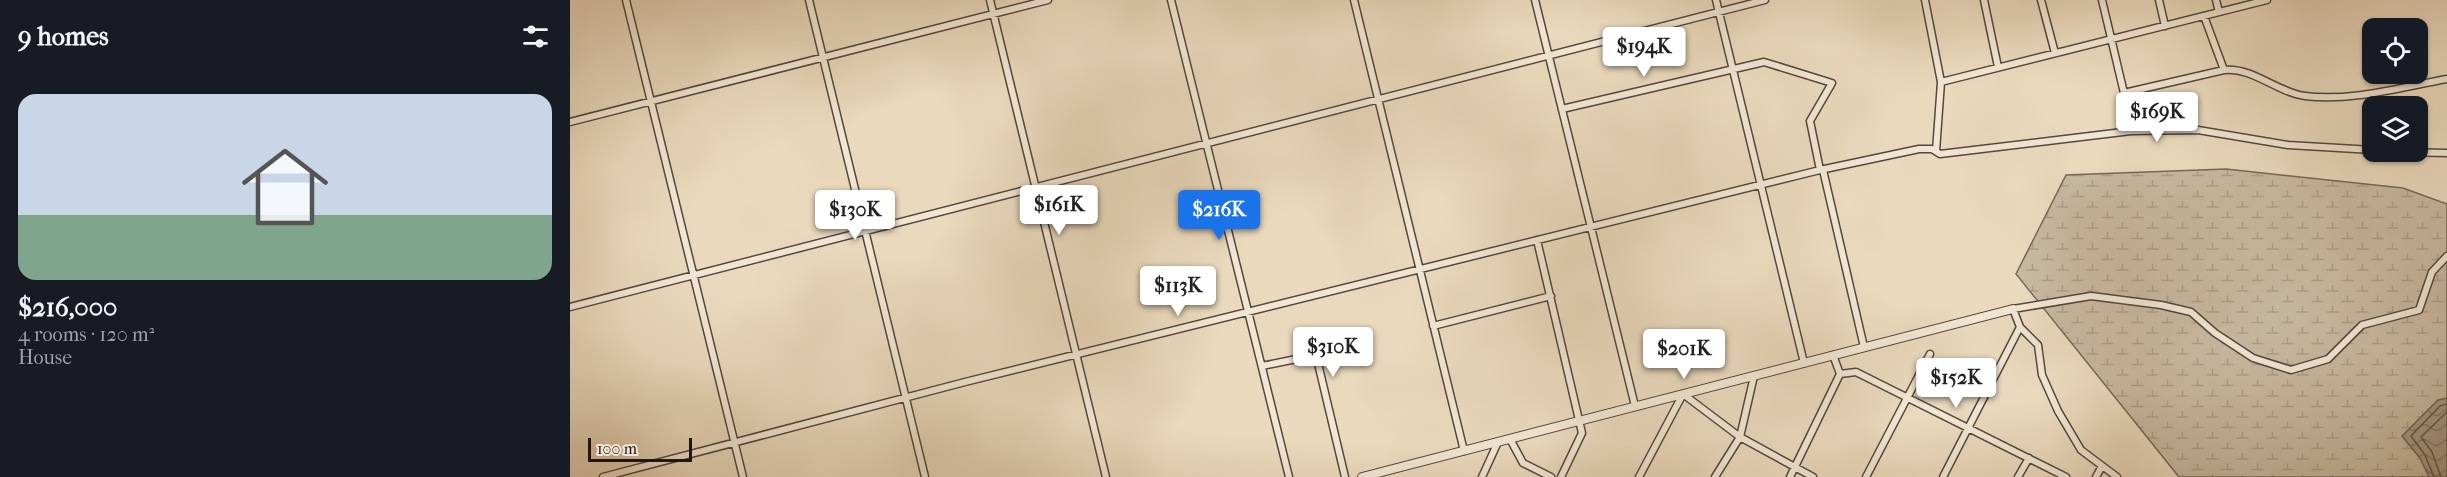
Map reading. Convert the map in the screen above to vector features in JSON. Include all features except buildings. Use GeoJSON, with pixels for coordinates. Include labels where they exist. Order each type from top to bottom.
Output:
{"type":"FeatureCollection","features":[{"type":"Feature","properties":{"kind":"street"},"geometry":{"type":"LineString","coordinates":[[626,0],[743,477]]}},
{"type":"Feature","properties":{"kind":"street"},"geometry":{"type":"LineString","coordinates":[[809,0],[925,477]]}},
{"type":"Feature","properties":{"kind":"street"},"geometry":{"type":"LineString","coordinates":[[990,0],[1106,477]]}},
{"type":"Feature","properties":{"kind":"street"},"geometry":{"type":"LineString","coordinates":[[570,122],[1048,0]]}},
{"type":"Feature","properties":{"kind":"street"},"geometry":{"type":"LineString","coordinates":[[1171,0],[1289,477]]}},
{"type":"Feature","properties":{"kind":"street"},"geometry":{"type":"LineString","coordinates":[[1354,0],[1464,451]]}},
{"type":"Feature","properties":{"kind":"street"},"geometry":{"type":"LineString","coordinates":[[1535,0],[1635,406]]}},
{"type":"Feature","properties":{"kind":"street"},"geometry":{"type":"LineString","coordinates":[[1716,0],[1804,363]]}},
{"type":"Feature","properties":{"kind":"street"},"geometry":{"type":"LineString","coordinates":[[570,307],[1765,0]]}},
{"type":"Feature","properties":{"kind":"street"},"geometry":{"type":"LineString","coordinates":[[1925,0],[1941,82],[1936,152]]}},
{"type":"Feature","properties":{"kind":"street"},"geometry":{"type":"LineString","coordinates":[[1984,0],[1998,67]]}},
{"type":"Feature","properties":{"kind":"street"},"geometry":{"type":"LineString","coordinates":[[2041,0],[2055,53]]}},
{"type":"Feature","properties":{"kind":"street"},"geometry":{"type":"LineString","coordinates":[[2102,0],[2124,93],[2224,70],[2239,69],[2287,93],[2307,96],[2357,94],[2447,79]]}},
{"type":"Feature","properties":{"kind":"street"},"geometry":{"type":"LineString","coordinates":[[2159,0],[2165,26]]}},
{"type":"Feature","properties":{"kind":"street"},"geometry":{"type":"LineString","coordinates":[[2216,0],[2218,12]]}},
{"type":"Feature","properties":{"kind":"street"},"geometry":{"type":"LineString","coordinates":[[1941,82],[2267,0]]}},
{"type":"Feature","properties":{"kind":"street"},"geometry":{"type":"LineString","coordinates":[[2204,16],[2224,70]]}},
{"type":"Feature","properties":{"kind":"street"},"geometry":{"type":"LineString","coordinates":[[1562,109],[1764,62],[1832,83],[1810,121],[1864,347]]}},
{"type":"Feature","properties":{"kind":"street"},"geometry":{"type":"LineString","coordinates":[[603,477],[734,441],[1248,312],[1761,184],[1919,148],[1940,154],[2131,131],[2198,129],[2288,144],[2362,149]]}},
{"type":"Feature","properties":{"kind":"street"},"geometry":{"type":"LineString","coordinates":[[2428,153],[2447,153]]}},
{"type":"Feature","properties":{"kind":"street"},"geometry":{"type":"LineString","coordinates":[[1537,240],[1582,434],[1561,477]]}},
{"type":"Feature","properties":{"kind":"street"},"geometry":{"type":"LineString","coordinates":[[1362,477],[2013,309],[2091,296],[2161,305],[2191,312],[2215,333],[2253,358],[2291,370],[2328,359],[2362,325],[2419,310],[2432,272],[2447,256]]}},
{"type":"Feature","properties":{"kind":"street"},"geometry":{"type":"LineString","coordinates":[[1433,326],[1551,296]]}},
{"type":"Feature","properties":{"kind":"street"},"geometry":{"type":"LineString","coordinates":[[2013,309],[2020,327],[2038,345],[2042,375],[2058,411],[2081,450],[2117,477]]}},
{"type":"Feature","properties":{"kind":"street"},"geometry":{"type":"LineString","coordinates":[[1943,477],[2020,327]]}},
{"type":"Feature","properties":{"kind":"street"},"geometry":{"type":"LineString","coordinates":[[1866,477],[1930,354]]}},
{"type":"Feature","properties":{"kind":"street"},"geometry":{"type":"LineString","coordinates":[[1262,366],[1316,355],[1345,477]]}},
{"type":"Feature","properties":{"kind":"street"},"geometry":{"type":"LineString","coordinates":[[1790,477],[1840,374],[1833,355]]}},
{"type":"Feature","properties":{"kind":"street"},"geometry":{"type":"LineString","coordinates":[[1840,374],[1856,372],[2066,477]]}},
{"type":"Feature","properties":{"kind":"street"},"geometry":{"type":"LineString","coordinates":[[1715,477],[1740,437],[1754,376]]}},
{"type":"Feature","properties":{"kind":"street"},"geometry":{"type":"LineString","coordinates":[[1683,394],[1740,437],[1813,477]]}},
{"type":"Feature","properties":{"kind":"street"},"geometry":{"type":"LineString","coordinates":[[1639,477],[1683,394]]}},
{"type":"Feature","properties":{"kind":"street"},"geometry":{"type":"LineString","coordinates":[[1510,439],[1523,463],[1551,477]]}},
{"type":"Feature","properties":{"kind":"street"},"geometry":{"type":"LineString","coordinates":[[1482,477],[1498,442]]}},
{"type":"Feature","properties":{"kind":"street"},"geometry":{"type":"LineString","coordinates":[[2018,477],[2028,458]]}},
{"type":"Feature","properties":{"kind":"street"},"geometry":{"type":"LineString","coordinates":[[2096,477],[2102,466]]}},
{"type":"Feature","properties":{"kind":"green space"},"geometry":{"type":"Polygon","coordinates":[[[2226,169],[2403,188],[2447,204],[2447,477],[2179,477],[2016,274],[2066,175],[2226,169]]]}},
{"type":"Feature","properties":{"kind":"water"},"geometry":{"type":"Polygon","coordinates":[[[2447,398],[2447,477],[2429,477],[2420,458],[2402,436],[2438,400],[2447,398]]]}}]}
